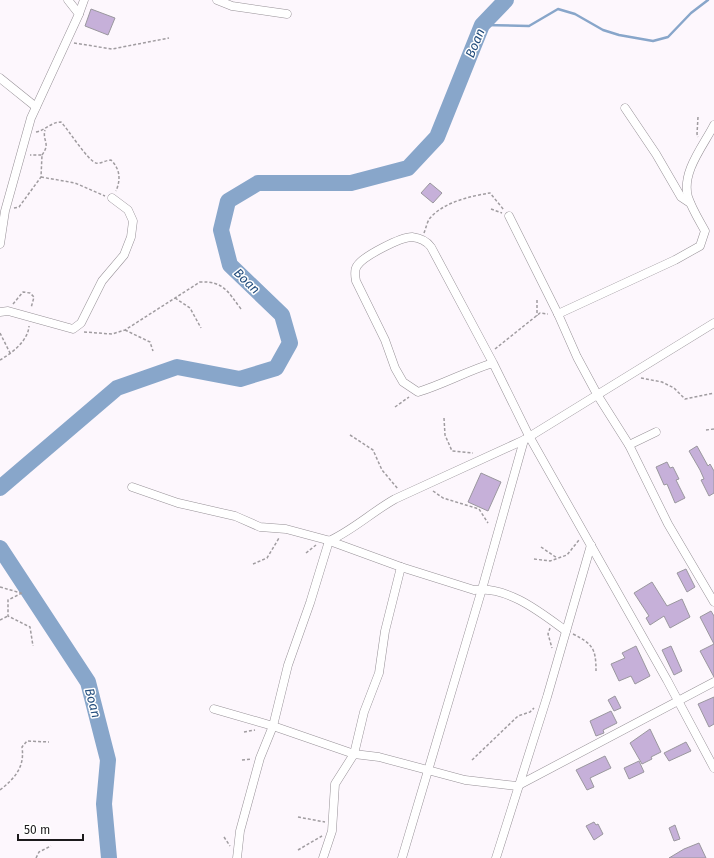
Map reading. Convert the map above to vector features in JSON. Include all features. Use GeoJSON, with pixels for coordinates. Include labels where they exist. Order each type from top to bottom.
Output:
{"type":"FeatureCollection","features":[{"type":"Feature","properties":{"kind":"street"},"geometry":{"type":"LineString","coordinates":[[68,0],[79,14]]}},
{"type":"Feature","properties":{"kind":"street"},"geometry":{"type":"LineString","coordinates":[[0,244],[5,211],[26,134],[36,107],[67,42],[84,0]]}},
{"type":"Feature","properties":{"kind":"street"},"geometry":{"type":"LineString","coordinates":[[217,0],[232,6],[287,14]]}},
{"type":"Feature","properties":{"kind":"street"},"geometry":{"type":"LineString","coordinates":[[0,78],[36,107]]}},
{"type":"Feature","properties":{"kind":"street"},"geometry":{"type":"LineString","coordinates":[[624,108],[656,154],[681,197],[690,203]]}},
{"type":"Feature","properties":{"kind":"street"},"geometry":{"type":"LineString","coordinates":[[558,314],[675,260],[700,246],[705,231],[690,203],[688,195],[689,176],[697,155],[704,145],[714,124]]}},
{"type":"Feature","properties":{"kind":"street"},"geometry":{"type":"LineString","coordinates":[[4,311],[73,329],[81,323],[102,281],[124,255],[131,237],[133,221],[128,210],[112,198]]}},
{"type":"Feature","properties":{"kind":"street"},"geometry":{"type":"LineString","coordinates":[[509,216],[558,314],[577,357],[598,396],[629,444],[668,524],[714,602]]}},
{"type":"Feature","properties":{"kind":"street"},"geometry":{"type":"LineString","coordinates":[[493,363],[472,369],[443,384],[418,392],[403,382],[395,368],[385,340],[356,281],[356,266],[362,260],[396,242],[410,237],[422,239],[431,247],[493,363],[526,438],[585,534],[714,768]]}},
{"type":"Feature","properties":{"kind":"street"},"geometry":{"type":"LineString","coordinates":[[329,540],[341,535],[379,508],[403,495],[526,438],[598,396],[627,375],[714,323]]}},
{"type":"Feature","properties":{"kind":"street"},"geometry":{"type":"LineString","coordinates":[[629,444],[656,432]]}},
{"type":"Feature","properties":{"kind":"street"},"geometry":{"type":"LineString","coordinates":[[402,858],[429,772],[526,438]]}},
{"type":"Feature","properties":{"kind":"street"},"geometry":{"type":"LineString","coordinates":[[132,487],[178,503],[236,516],[260,527],[285,529],[329,540],[401,567],[474,590],[482,589],[504,594],[535,608],[566,631]]}},
{"type":"Feature","properties":{"kind":"street"},"geometry":{"type":"LineString","coordinates":[[237,858],[240,831],[260,758],[273,726],[288,665],[310,602],[329,540]]}},
{"type":"Feature","properties":{"kind":"street"},"geometry":{"type":"LineString","coordinates":[[496,858],[517,786],[557,662],[591,545]]}},
{"type":"Feature","properties":{"kind":"street"},"geometry":{"type":"LineString","coordinates":[[323,858],[332,826],[335,784],[354,754],[364,712],[379,673],[385,631],[401,567]]}},
{"type":"Feature","properties":{"kind":"street"},"geometry":{"type":"LineString","coordinates":[[214,709],[273,726],[354,754],[402,762],[429,772],[464,780],[517,786],[714,682]]}},
{"type":"Feature","properties":{"kind":"path"},"geometry":{"type":"LineString","coordinates":[[67,42],[112,49],[169,38]]}},
{"type":"Feature","properties":{"kind":"path"},"geometry":{"type":"LineString","coordinates":[[698,117],[697,134],[704,145]]}},
{"type":"Feature","properties":{"kind":"path"},"geometry":{"type":"LineString","coordinates":[[26,134],[38,132],[54,122],[61,122],[79,147],[94,163],[99,164],[111,160],[118,166],[119,171],[117,189],[112,198],[75,183],[41,177]]}},
{"type":"Feature","properties":{"kind":"path"},"geometry":{"type":"LineString","coordinates":[[5,211],[18,207],[41,177],[42,155],[47,149],[47,142],[44,135],[46,128]]}},
{"type":"Feature","properties":{"kind":"path"},"geometry":{"type":"LineString","coordinates":[[20,156],[42,155]]}},
{"type":"Feature","properties":{"kind":"path"},"geometry":{"type":"LineString","coordinates":[[422,239],[430,219],[444,208],[470,196],[490,193],[509,216]]}},
{"type":"Feature","properties":{"kind":"path"},"geometry":{"type":"LineString","coordinates":[[491,209],[509,216]]}},
{"type":"Feature","properties":{"kind":"path"},"geometry":{"type":"LineString","coordinates":[[73,329],[93,334],[112,334],[125,330],[200,282],[213,281],[226,289],[241,310]]}},
{"type":"Feature","properties":{"kind":"path"},"geometry":{"type":"LineString","coordinates":[[0,360],[10,354],[22,342],[28,330],[34,296],[30,293],[23,292],[4,311]]}},
{"type":"Feature","properties":{"kind":"path"},"geometry":{"type":"LineString","coordinates":[[175,298],[190,308],[200,328]]}},
{"type":"Feature","properties":{"kind":"path"},"geometry":{"type":"LineString","coordinates":[[537,300],[537,316]]}},
{"type":"Feature","properties":{"kind":"path"},"geometry":{"type":"LineString","coordinates":[[488,354],[540,313],[558,314]]}},
{"type":"Feature","properties":{"kind":"path"},"geometry":{"type":"LineString","coordinates":[[125,330],[150,342],[153,351]]}},
{"type":"Feature","properties":{"kind":"path"},"geometry":{"type":"LineString","coordinates":[[0,333],[10,354]]}},
{"type":"Feature","properties":{"kind":"path"},"geometry":{"type":"LineString","coordinates":[[641,378],[662,382],[674,388],[685,399],[714,393]]}},
{"type":"Feature","properties":{"kind":"path"},"geometry":{"type":"LineString","coordinates":[[395,407],[418,392]]}},
{"type":"Feature","properties":{"kind":"path"},"geometry":{"type":"LineString","coordinates":[[444,418],[445,435],[452,451],[475,454]]}},
{"type":"Feature","properties":{"kind":"path"},"geometry":{"type":"LineString","coordinates":[[706,430],[714,429]]}},
{"type":"Feature","properties":{"kind":"path"},"geometry":{"type":"LineString","coordinates":[[350,435],[373,450],[382,470],[403,495]]}},
{"type":"Feature","properties":{"kind":"path"},"geometry":{"type":"LineString","coordinates":[[424,485],[443,498],[479,509],[488,523]]}},
{"type":"Feature","properties":{"kind":"path"},"geometry":{"type":"LineString","coordinates":[[253,564],[267,558],[285,529]]}},
{"type":"Feature","properties":{"kind":"path"},"geometry":{"type":"LineString","coordinates":[[534,559],[550,561],[567,555],[585,534]]}},
{"type":"Feature","properties":{"kind":"path"},"geometry":{"type":"LineString","coordinates":[[541,547],[557,558]]}},
{"type":"Feature","properties":{"kind":"path"},"geometry":{"type":"LineString","coordinates":[[0,587],[22,593],[8,600],[8,616]]}},
{"type":"Feature","properties":{"kind":"path"},"geometry":{"type":"LineString","coordinates":[[0,620],[8,616]]}},
{"type":"Feature","properties":{"kind":"path"},"geometry":{"type":"LineString","coordinates":[[8,616],[30,627],[33,646]]}},
{"type":"Feature","properties":{"kind":"path"},"geometry":{"type":"LineString","coordinates":[[552,621],[548,634],[557,662]]}},
{"type":"Feature","properties":{"kind":"path"},"geometry":{"type":"LineString","coordinates":[[566,631],[588,642],[596,654],[596,671]]}},
{"type":"Feature","properties":{"kind":"path"},"geometry":{"type":"LineString","coordinates":[[472,760],[518,716],[530,712],[536,707]]}},
{"type":"Feature","properties":{"kind":"path"},"geometry":{"type":"LineString","coordinates":[[0,790],[15,777],[24,759],[22,747],[27,741],[48,742]]}},
{"type":"Feature","properties":{"kind":"path"},"geometry":{"type":"LineString","coordinates":[[298,817],[332,826]]}},
{"type":"Feature","properties":{"kind":"path"},"geometry":{"type":"LineString","coordinates":[[298,850],[332,826]]}},
{"type":"Feature","properties":{"kind":"path"},"geometry":{"type":"LineString","coordinates":[[36,858],[39,852],[51,846]]}},
{"type":"Feature","properties":{"kind":"building"},"geometry":{"type":"Polygon","coordinates":[[[91,9],[115,18],[108,35],[85,26],[91,9]]]}},
{"type":"Feature","properties":{"kind":"building"},"geometry":{"type":"Polygon","coordinates":[[[430,183],[442,193],[433,203],[421,193],[430,183]]]}},
{"type":"Feature","properties":{"kind":"building"},"geometry":{"type":"Polygon","coordinates":[[[697,446],[708,466],[710,464],[714,471],[714,493],[709,496],[701,480],[704,479],[700,470],[689,451],[697,446]]]}},
{"type":"Feature","properties":{"kind":"building"},"geometry":{"type":"Polygon","coordinates":[[[667,462],[670,468],[673,467],[679,479],[676,480],[685,498],[675,503],[667,484],[664,485],[656,467],[667,462]]]}},
{"type":"Feature","properties":{"kind":"building"},"geometry":{"type":"Polygon","coordinates":[[[481,473],[501,482],[488,511],[468,502],[481,473]]]}},
{"type":"Feature","properties":{"kind":"building"},"geometry":{"type":"Polygon","coordinates":[[[686,569],[695,587],[687,592],[677,573],[686,569]]]}},
{"type":"Feature","properties":{"kind":"building"},"geometry":{"type":"Polygon","coordinates":[[[652,582],[667,606],[682,599],[690,617],[670,628],[664,616],[650,625],[646,618],[649,616],[634,593],[652,582]]]}},
{"type":"Feature","properties":{"kind":"building"},"geometry":{"type":"Polygon","coordinates":[[[711,611],[714,616],[714,644],[700,617],[711,611]]]}},
{"type":"Feature","properties":{"kind":"building"},"geometry":{"type":"Polygon","coordinates":[[[714,644],[714,677],[700,651],[714,644]]]}},
{"type":"Feature","properties":{"kind":"building"},"geometry":{"type":"Polygon","coordinates":[[[636,646],[650,676],[635,684],[631,676],[619,681],[611,664],[625,658],[622,653],[636,646]]]}},
{"type":"Feature","properties":{"kind":"building"},"geometry":{"type":"Polygon","coordinates":[[[671,646],[682,671],[674,675],[662,650],[671,646]]]}},
{"type":"Feature","properties":{"kind":"building"},"geometry":{"type":"Polygon","coordinates":[[[615,696],[621,708],[614,711],[608,700],[615,696]]]}},
{"type":"Feature","properties":{"kind":"building"},"geometry":{"type":"Polygon","coordinates":[[[714,697],[714,724],[709,727],[698,704],[714,697]]]}},
{"type":"Feature","properties":{"kind":"building"},"geometry":{"type":"Polygon","coordinates":[[[611,711],[617,723],[603,730],[604,733],[596,736],[590,721],[611,711]]]}},
{"type":"Feature","properties":{"kind":"building"},"geometry":{"type":"Polygon","coordinates":[[[650,729],[661,752],[642,764],[630,743],[650,729]]]}},
{"type":"Feature","properties":{"kind":"building"},"geometry":{"type":"Polygon","coordinates":[[[686,742],[691,751],[669,761],[664,753],[686,742]]]}},
{"type":"Feature","properties":{"kind":"building"},"geometry":{"type":"Polygon","coordinates":[[[605,756],[611,768],[590,778],[594,787],[587,790],[576,770],[605,756]]]}},
{"type":"Feature","properties":{"kind":"building"},"geometry":{"type":"Polygon","coordinates":[[[639,761],[644,772],[629,779],[624,768],[639,761]]]}},
{"type":"Feature","properties":{"kind":"building"},"geometry":{"type":"Polygon","coordinates":[[[594,822],[596,825],[598,824],[603,834],[594,840],[586,826],[594,822]]]}},
{"type":"Feature","properties":{"kind":"building"},"geometry":{"type":"Polygon","coordinates":[[[675,825],[680,839],[674,841],[669,828],[675,825]]]}},
{"type":"Feature","properties":{"kind":"building"},"geometry":{"type":"Polygon","coordinates":[[[699,843],[706,858],[669,858],[684,849],[699,843]]]}},
{"type":"Feature","properties":{"kind":"waterway","name":"Boan"},"geometry":{"type":"LineString","coordinates":[[0,488],[117,388],[177,367],[240,379],[276,368],[290,343],[282,315],[230,265],[221,230],[228,201],[258,183],[351,183],[408,168],[437,137],[482,25],[506,0]]}},
{"type":"Feature","properties":{"kind":"waterway"},"geometry":{"type":"LineString","coordinates":[[482,25],[529,26],[558,9],[575,14],[603,30],[619,35],[653,41],[668,37],[691,13],[708,0]]}},
{"type":"Feature","properties":{"kind":"waterway","name":"Boan"},"geometry":{"type":"LineString","coordinates":[[0,548],[88,682],[108,760],[104,804],[109,858]]}}]}
